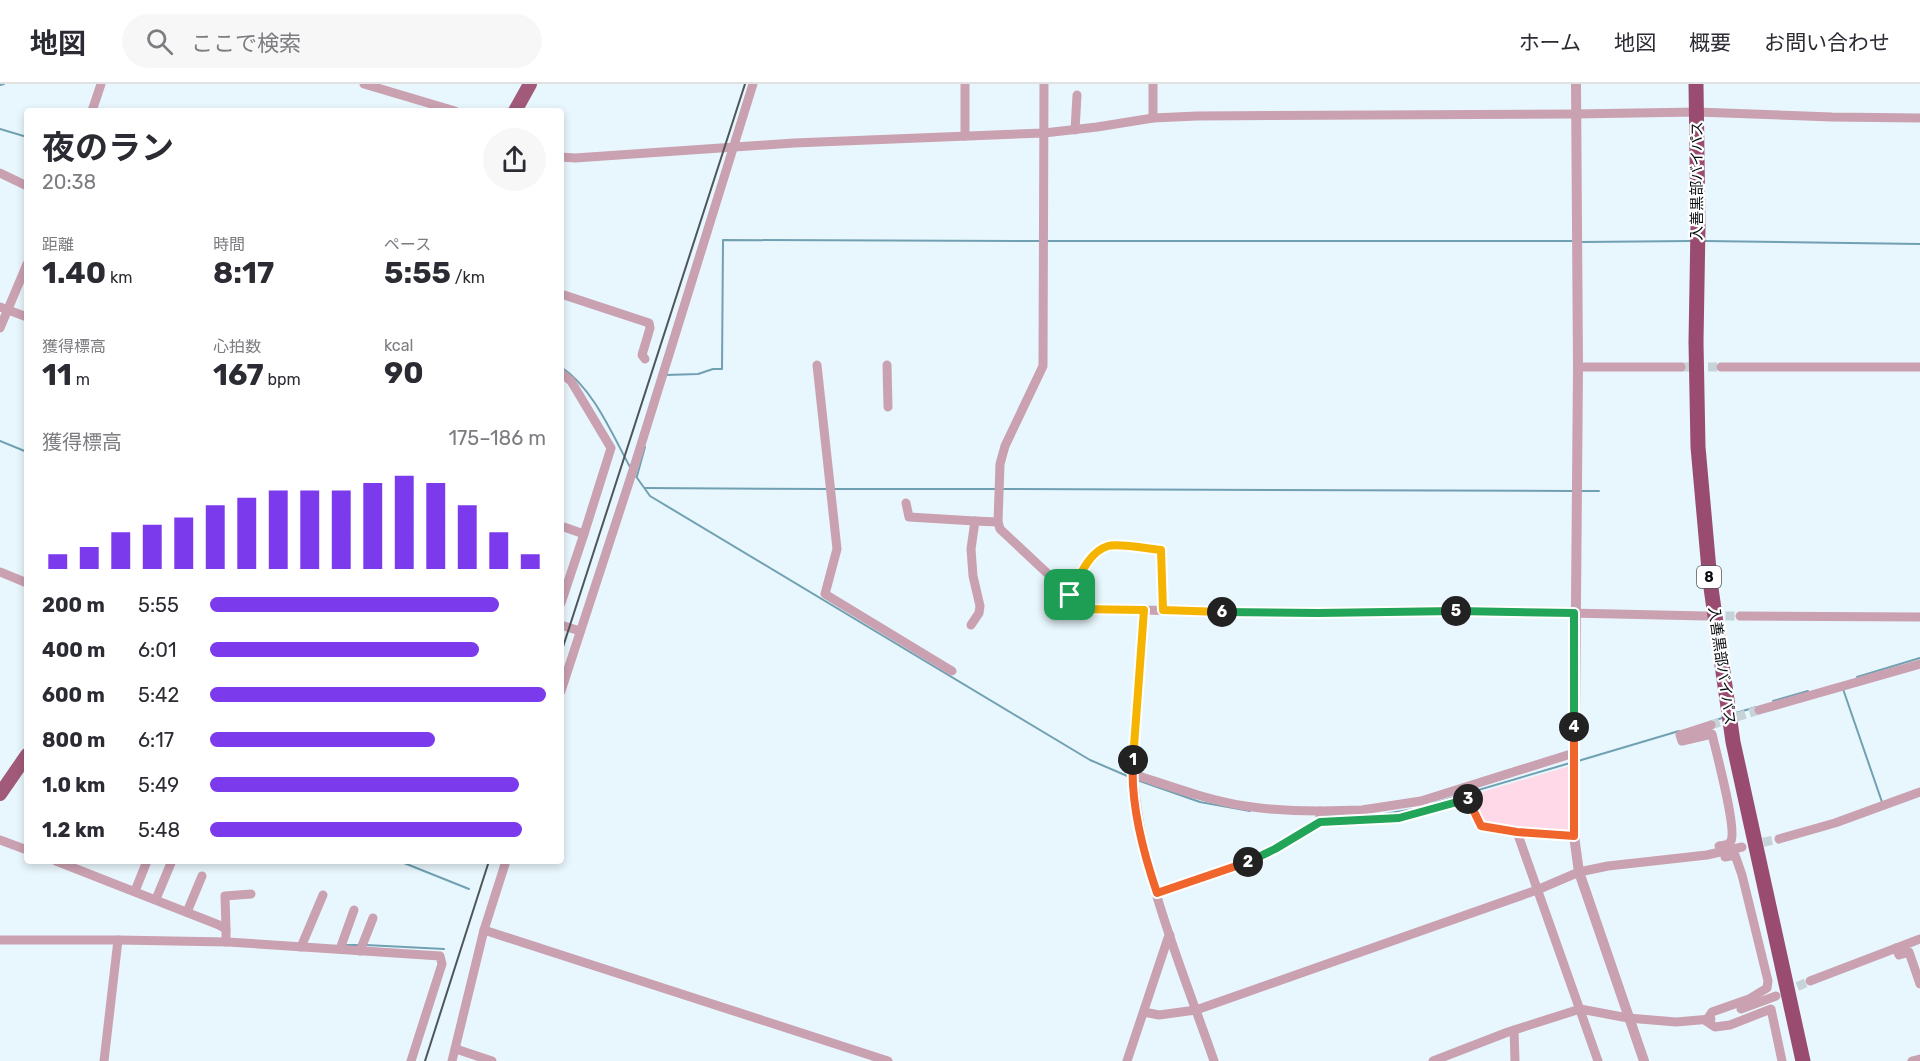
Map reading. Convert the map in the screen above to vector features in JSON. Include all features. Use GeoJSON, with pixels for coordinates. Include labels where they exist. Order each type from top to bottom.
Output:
{"type":"FeatureCollection","features":[{"type":"Feature","properties":{"kind":"highway","name":"入善黒部バイパス"},"geometry":{"type":"LineString","coordinates":[[1696,84],[1698,447],[1710,581],[1733,742],[1803,1061]]}},
{"type":"Feature","properties":{"kind":"main road"},"geometry":{"type":"LineString","coordinates":[[517,108],[530,84]]}},
{"type":"Feature","properties":{"kind":"main road"},"geometry":{"type":"LineString","coordinates":[[0,794],[24,759]]}},
{"type":"Feature","properties":{"kind":"street"},"geometry":{"type":"LineString","coordinates":[[93,108],[101,84]]}},
{"type":"Feature","properties":{"kind":"street"},"geometry":{"type":"LineString","coordinates":[[364,84],[439,108]]}},
{"type":"Feature","properties":{"kind":"street"},"geometry":{"type":"LineString","coordinates":[[564,682],[636,461],[753,84]]}},
{"type":"Feature","properties":{"kind":"street"},"geometry":{"type":"LineString","coordinates":[[965,84],[965,136]]}},
{"type":"Feature","properties":{"kind":"street"},"geometry":{"type":"LineString","coordinates":[[1044,84],[1042,366],[1005,446],[1000,464],[998,522],[1000,529],[1078,602],[1078,609],[1318,613],[1476,611],[1706,616]]}},
{"type":"Feature","properties":{"kind":"street"},"geometry":{"type":"LineString","coordinates":[[1153,84],[1153,117]]}},
{"type":"Feature","properties":{"kind":"street"},"geometry":{"type":"LineString","coordinates":[[1576,84],[1578,367],[1574,613],[1574,836],[1578,872],[1644,1061]]}},
{"type":"Feature","properties":{"kind":"street"},"geometry":{"type":"LineString","coordinates":[[1075,130],[1077,95]]}},
{"type":"Feature","properties":{"kind":"street"},"geometry":{"type":"LineString","coordinates":[[564,157],[1044,133],[1153,117],[1697,112],[1920,118]]}},
{"type":"Feature","properties":{"kind":"street"},"geometry":{"type":"LineString","coordinates":[[0,173],[24,185]]}},
{"type":"Feature","properties":{"kind":"street"},"geometry":{"type":"LineString","coordinates":[[0,328],[4,308],[24,270]]}},
{"type":"Feature","properties":{"kind":"street"},"geometry":{"type":"LineString","coordinates":[[564,295],[649,323],[650,328],[642,355],[645,359]]}},
{"type":"Feature","properties":{"kind":"street"},"geometry":{"type":"LineString","coordinates":[[4,308],[24,316]]}},
{"type":"Feature","properties":{"kind":"street"},"geometry":{"type":"LineString","coordinates":[[817,364],[837,549],[825,594],[952,671]]}},
{"type":"Feature","properties":{"kind":"street"},"geometry":{"type":"LineString","coordinates":[[887,365],[888,407]]}},
{"type":"Feature","properties":{"kind":"street"},"geometry":{"type":"LineString","coordinates":[[1578,367],[1681,367]]}},
{"type":"Feature","properties":{"kind":"street"},"geometry":{"type":"LineString","coordinates":[[1721,367],[1920,367]]}},
{"type":"Feature","properties":{"kind":"street"},"geometry":{"type":"LineString","coordinates":[[564,376],[571,381],[611,448],[564,594]]}},
{"type":"Feature","properties":{"kind":"street"},"geometry":{"type":"LineString","coordinates":[[906,503],[909,516],[998,522]]}},
{"type":"Feature","properties":{"kind":"street"},"geometry":{"type":"LineString","coordinates":[[971,625],[979,613],[980,606],[970,549],[975,521]]}},
{"type":"Feature","properties":{"kind":"street"},"geometry":{"type":"LineString","coordinates":[[564,527],[584,534]]}},
{"type":"Feature","properties":{"kind":"street"},"geometry":{"type":"LineString","coordinates":[[1070,595],[1083,569],[1094,555],[1109,546],[1161,550],[1163,610]]}},
{"type":"Feature","properties":{"kind":"street"},"geometry":{"type":"LineString","coordinates":[[0,572],[24,582]]}},
{"type":"Feature","properties":{"kind":"street"},"geometry":{"type":"LineString","coordinates":[[1144,610],[1133,774],[1143,844],[1170,935],[1214,1061]]}},
{"type":"Feature","properties":{"kind":"street"},"geometry":{"type":"LineString","coordinates":[[1740,616],[1920,617]]}},
{"type":"Feature","properties":{"kind":"street"},"geometry":{"type":"LineString","coordinates":[[564,626],[580,631]]}},
{"type":"Feature","properties":{"kind":"street"},"geometry":{"type":"LineString","coordinates":[[1759,710],[1920,664]]}},
{"type":"Feature","properties":{"kind":"street"},"geometry":{"type":"LineString","coordinates":[[1689,857],[1691,853],[1728,844],[1732,839],[1732,823],[1712,734],[1682,741],[1680,735],[1711,725]]}},
{"type":"Feature","properties":{"kind":"street"},"geometry":{"type":"LineString","coordinates":[[1133,774],[1184,791],[1244,806],[1320,812],[1362,810],[1421,801],[1574,753]]}},
{"type":"Feature","properties":{"kind":"street"},"geometry":{"type":"LineString","coordinates":[[1779,839],[1835,823],[1920,792]]}},
{"type":"Feature","properties":{"kind":"street"},"geometry":{"type":"LineString","coordinates":[[1157,893],[1242,865],[1275,849],[1320,822],[1399,818],[1469,798],[1481,826],[1517,832],[1574,836]]}},
{"type":"Feature","properties":{"kind":"street"},"geometry":{"type":"LineString","coordinates":[[1320,812],[1320,822]]}},
{"type":"Feature","properties":{"kind":"street"},"geometry":{"type":"LineString","coordinates":[[1517,832],[1598,1061]]}},
{"type":"Feature","properties":{"kind":"street"},"geometry":{"type":"LineString","coordinates":[[0,840],[24,849]]}},
{"type":"Feature","properties":{"kind":"street"},"geometry":{"type":"LineString","coordinates":[[1144,1012],[1159,1015],[1196,1010],[1537,890],[1578,872],[1608,866],[1707,855],[1742,847]]}},
{"type":"Feature","properties":{"kind":"street"},"geometry":{"type":"LineString","coordinates":[[1689,857],[1691,862],[1701,862],[1735,855],[1768,981],[1767,988],[1749,999],[1712,1012],[1706,1021]]}},
{"type":"Feature","properties":{"kind":"street"},"geometry":{"type":"LineString","coordinates":[[64,864],[226,929]]}},
{"type":"Feature","properties":{"kind":"street"},"geometry":{"type":"LineString","coordinates":[[135,891],[146,864]]}},
{"type":"Feature","properties":{"kind":"street"},"geometry":{"type":"LineString","coordinates":[[156,899],[171,864]]}},
{"type":"Feature","properties":{"kind":"street"},"geometry":{"type":"LineString","coordinates":[[452,1061],[484,930],[506,864]]}},
{"type":"Feature","properties":{"kind":"street"},"geometry":{"type":"LineString","coordinates":[[187,912],[202,876]]}},
{"type":"Feature","properties":{"kind":"street"},"geometry":{"type":"LineString","coordinates":[[226,942],[225,896],[251,894]]}},
{"type":"Feature","properties":{"kind":"street"},"geometry":{"type":"LineString","coordinates":[[301,947],[323,895]]}},
{"type":"Feature","properties":{"kind":"street"},"geometry":{"type":"LineString","coordinates":[[340,950],[354,910]]}},
{"type":"Feature","properties":{"kind":"street"},"geometry":{"type":"LineString","coordinates":[[360,951],[373,918]]}},
{"type":"Feature","properties":{"kind":"street"},"geometry":{"type":"LineString","coordinates":[[484,930],[888,1061]]}},
{"type":"Feature","properties":{"kind":"street"},"geometry":{"type":"LineString","coordinates":[[1127,1061],[1170,935]]}},
{"type":"Feature","properties":{"kind":"street"},"geometry":{"type":"LineString","coordinates":[[1810,981],[1920,939]]}},
{"type":"Feature","properties":{"kind":"street"},"geometry":{"type":"LineString","coordinates":[[0,940],[226,942],[440,956],[442,964],[411,1061]]}},
{"type":"Feature","properties":{"kind":"street"},"geometry":{"type":"LineString","coordinates":[[104,1061],[118,940]]}},
{"type":"Feature","properties":{"kind":"street"},"geometry":{"type":"LineString","coordinates":[[1896,948],[1899,955],[1909,952],[1920,984]]}},
{"type":"Feature","properties":{"kind":"street"},"geometry":{"type":"LineString","coordinates":[[1433,1061],[1514,1030],[1580,1009],[1628,1018],[1676,1022],[1706,1021],[1776,996]]}},
{"type":"Feature","properties":{"kind":"street"},"geometry":{"type":"LineString","coordinates":[[1706,1021],[1715,1027],[1730,1025],[1771,1009],[1782,1061]]}},
{"type":"Feature","properties":{"kind":"street"},"geometry":{"type":"LineString","coordinates":[[446,1061],[457,1029],[462,1024]]}},
{"type":"Feature","properties":{"kind":"street"},"geometry":{"type":"LineString","coordinates":[[1514,1030],[1515,1061]]}},
{"type":"Feature","properties":{"kind":"street"},"geometry":{"type":"LineString","coordinates":[[456,1049],[492,1061]]}},
{"type":"Feature","properties":{"kind":"street"},"geometry":{"type":"LineString","coordinates":[[1912,1061],[1920,1059]]}},
{"type":"Feature","properties":{"kind":"shaded area"},"geometry":{"type":"Polygon","coordinates":[[[1570,766],[1570,833],[1483,823],[1471,795],[1570,766]]]}},
{"type":"Feature","properties":{"kind":"waterway"},"geometry":{"type":"LineString","coordinates":[[0,85],[4,84]]}},
{"type":"Feature","properties":{"kind":"waterway"},"geometry":{"type":"LineString","coordinates":[[0,129],[24,136]]}},
{"type":"Feature","properties":{"kind":"waterway"},"geometry":{"type":"LineString","coordinates":[[666,375],[698,374],[713,369],[722,369],[723,240],[1041,241]]}},
{"type":"Feature","properties":{"kind":"waterway"},"geometry":{"type":"LineString","coordinates":[[1047,241],[1572,241]]}},
{"type":"Feature","properties":{"kind":"waterway"},"geometry":{"type":"LineString","coordinates":[[1581,242],[1692,241]]}},
{"type":"Feature","properties":{"kind":"waterway"},"geometry":{"type":"LineString","coordinates":[[1704,241],[1920,244]]}},
{"type":"Feature","properties":{"kind":"waterway"},"geometry":{"type":"LineString","coordinates":[[564,369],[592,399],[630,467]]}},
{"type":"Feature","properties":{"kind":"waterway"},"geometry":{"type":"LineString","coordinates":[[0,441],[24,451]]}},
{"type":"Feature","properties":{"kind":"waterway"},"geometry":{"type":"LineString","coordinates":[[637,476],[645,447]]}},
{"type":"Feature","properties":{"kind":"waterway"},"geometry":{"type":"LineString","coordinates":[[635,475],[650,496],[1090,760],[1132,778]]}},
{"type":"Feature","properties":{"kind":"waterway"},"geometry":{"type":"LineString","coordinates":[[645,488],[829,489]]}},
{"type":"Feature","properties":{"kind":"waterway"},"geometry":{"type":"LineString","coordinates":[[834,489],[997,489]]}},
{"type":"Feature","properties":{"kind":"waterway"},"geometry":{"type":"LineString","coordinates":[[1002,489],[1573,491]]}},
{"type":"Feature","properties":{"kind":"waterway"},"geometry":{"type":"LineString","coordinates":[[1581,491],[1599,491]]}},
{"type":"Feature","properties":{"kind":"waterway"},"geometry":{"type":"LineString","coordinates":[[1857,677],[1920,658]]}},
{"type":"Feature","properties":{"kind":"waterway"},"geometry":{"type":"LineString","coordinates":[[1843,689],[1882,802]]}},
{"type":"Feature","properties":{"kind":"waterway"},"geometry":{"type":"LineString","coordinates":[[1773,701],[1808,691]]}},
{"type":"Feature","properties":{"kind":"waterway"},"geometry":{"type":"LineString","coordinates":[[1736,713],[1756,707]]}},
{"type":"Feature","properties":{"kind":"waterway"},"geometry":{"type":"LineString","coordinates":[[1710,722],[1725,717]]}},
{"type":"Feature","properties":{"kind":"waterway"},"geometry":{"type":"LineString","coordinates":[[1578,761],[1679,731]]}},
{"type":"Feature","properties":{"kind":"waterway"},"geometry":{"type":"LineString","coordinates":[[1434,803],[1570,763]]}},
{"type":"Feature","properties":{"kind":"waterway"},"geometry":{"type":"LineString","coordinates":[[1137,780],[1200,802],[1250,811]]}},
{"type":"Feature","properties":{"kind":"waterway"},"geometry":{"type":"LineString","coordinates":[[1378,815],[1414,809]]}},
{"type":"Feature","properties":{"kind":"waterway"},"geometry":{"type":"LineString","coordinates":[[1322,816],[1358,816]]}},
{"type":"Feature","properties":{"kind":"waterway"},"geometry":{"type":"LineString","coordinates":[[406,864],[469,889]]}},
{"type":"Feature","properties":{"kind":"waterway"},"geometry":{"type":"LineString","coordinates":[[345,945],[360,945]]}},
{"type":"Feature","properties":{"kind":"waterway"},"geometry":{"type":"LineString","coordinates":[[366,945],[444,949]]}},
{"type":"Feature","properties":{"kind":"tunnel"},"geometry":{"type":"LineString","coordinates":[[1681,367],[1721,367]]}},
{"type":"Feature","properties":{"kind":"tunnel"},"geometry":{"type":"LineString","coordinates":[[1712,616],[1740,616]]}},
{"type":"Feature","properties":{"kind":"tunnel"},"geometry":{"type":"LineString","coordinates":[[1711,725],[1759,710]]}},
{"type":"Feature","properties":{"kind":"tunnel"},"geometry":{"type":"LineString","coordinates":[[1750,845],[1779,839]]}},
{"type":"Feature","properties":{"kind":"tunnel"},"geometry":{"type":"LineString","coordinates":[[1785,992],[1810,981]]}},
{"type":"Feature","properties":{"kind":"railway"},"geometry":{"type":"LineString","coordinates":[[564,644],[745,84]]}},
{"type":"Feature","properties":{"kind":"railway"},"geometry":{"type":"LineString","coordinates":[[425,1061],[488,864]]}},
{"type":"Feature","properties":{"kind":"route"},"geometry":{"type":"LineString","coordinates":[[1109,546],[1161,550],[1163,610],[1318,613],[1476,611],[1574,613],[1574,836],[1517,832],[1481,826],[1469,798],[1399,818],[1320,822],[1275,849],[1242,865],[1157,893],[1143,844],[1133,774],[1144,610],[1078,609],[1078,602],[1070,595],[1083,569],[1094,555],[1109,546]]}}]}
